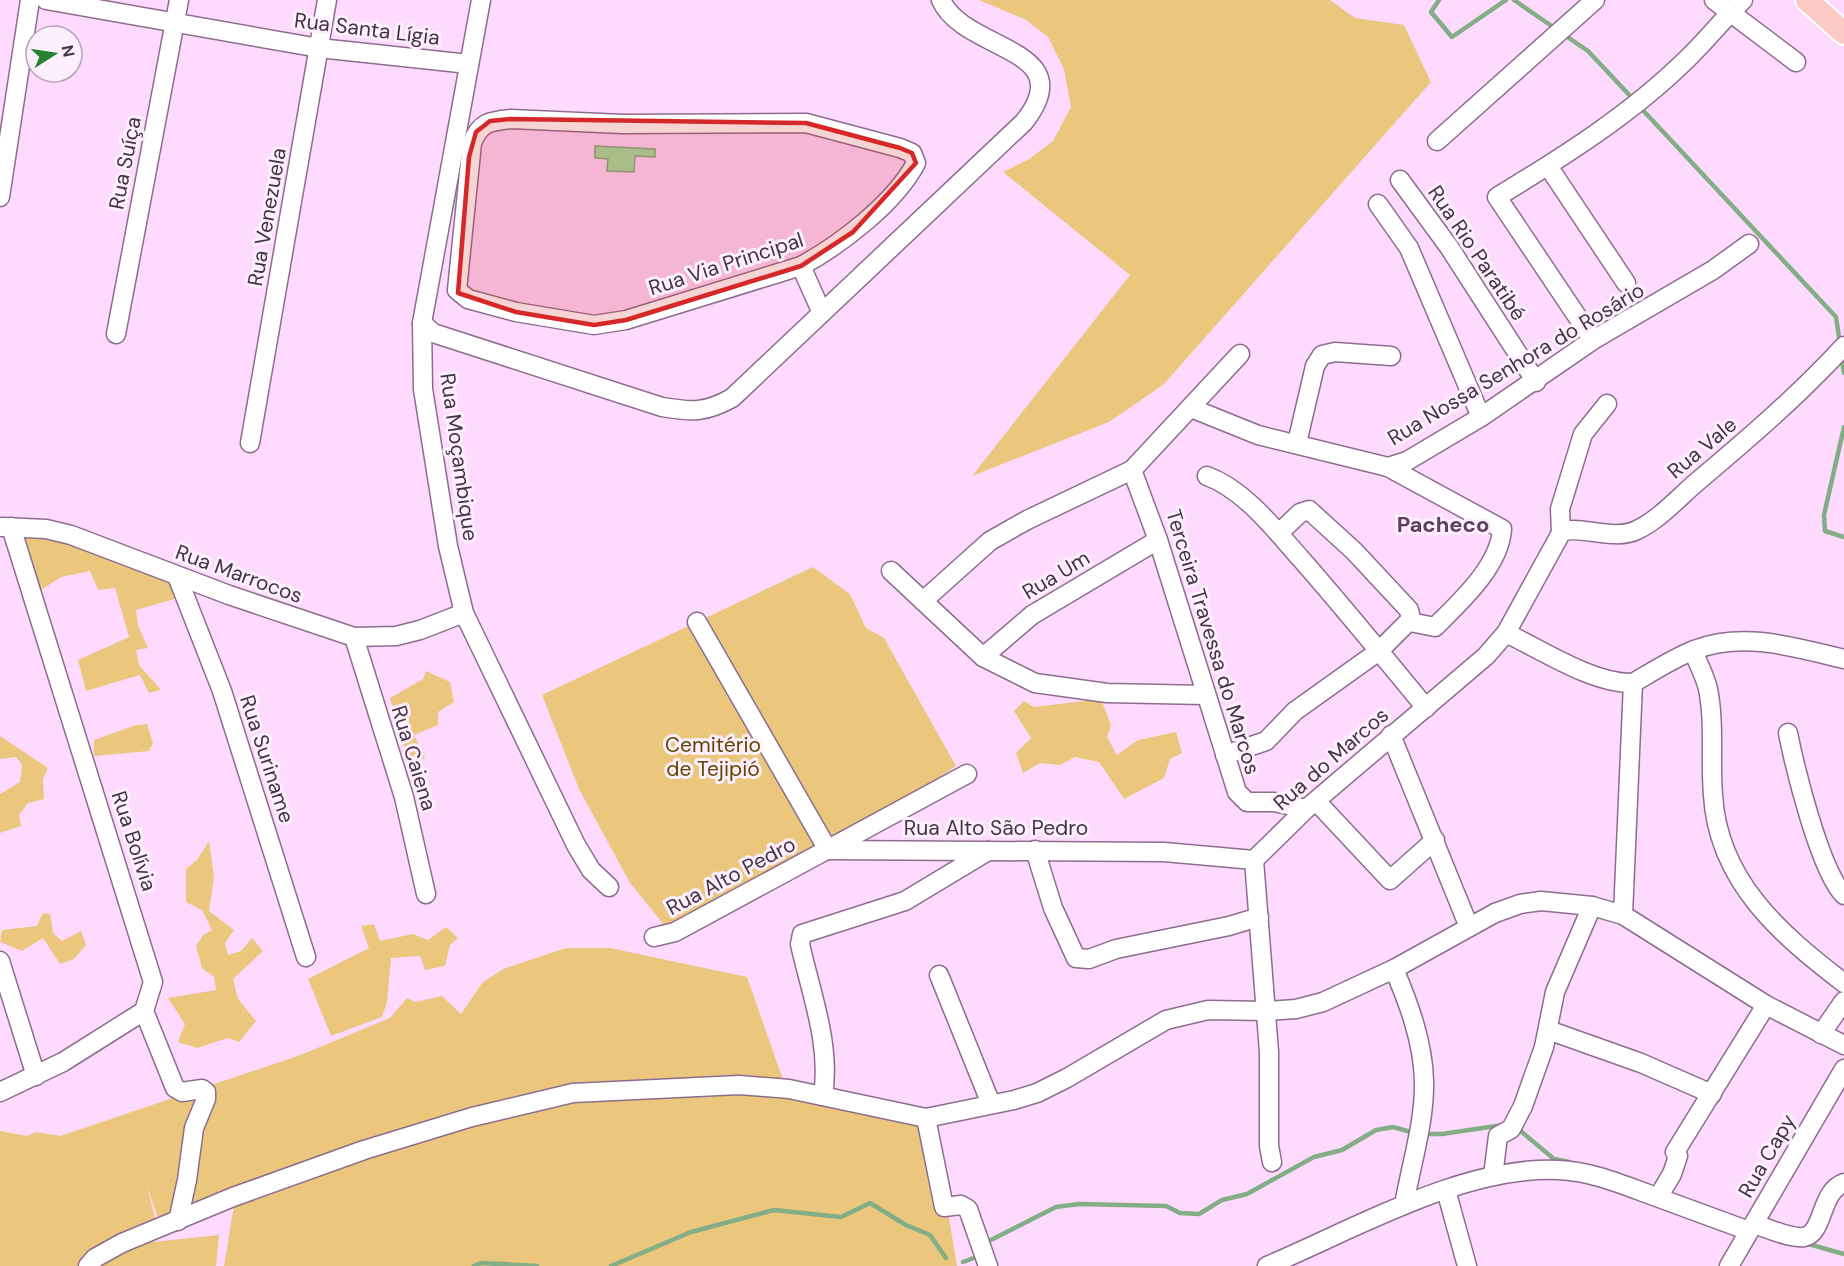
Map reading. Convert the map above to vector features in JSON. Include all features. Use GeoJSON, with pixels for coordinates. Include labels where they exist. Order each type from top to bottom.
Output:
{"type":"FeatureCollection","features":[{"type":"Feature","properties":{"kind":"main road"},"geometry":{"type":"LineString","coordinates":[[1807,0],[1844,33]]}},
{"type":"Feature","properties":{"kind":"street"},"geometry":{"type":"LineString","coordinates":[[0,197],[30,0]]}},
{"type":"Feature","properties":{"kind":"street","name":"Rua Santa Lígia"},"geometry":{"type":"LineString","coordinates":[[46,0],[319,48],[469,64]]}},
{"type":"Feature","properties":{"kind":"street","name":"Rua Suíça"},"geometry":{"type":"LineString","coordinates":[[116,334],[179,0]]}},
{"type":"Feature","properties":{"kind":"street","name":"Rua Venezuela"},"geometry":{"type":"LineString","coordinates":[[250,442],[327,0]]}},
{"type":"Feature","properties":{"kind":"street","name":"Rua Moçambique"},"geometry":{"type":"LineString","coordinates":[[482,0],[469,64],[428,328],[424,399],[448,546],[464,613],[581,853],[591,870],[609,887]]}},
{"type":"Feature","properties":{"kind":"street"},"geometry":{"type":"LineString","coordinates":[[428,328],[662,407],[689,412],[713,409],[732,398],[821,311],[1024,122],[1035,108],[1042,92],[1041,78],[1032,65],[1016,53],[962,27],[947,13],[941,0]]}},
{"type":"Feature","properties":{"kind":"street"},"geometry":{"type":"LineString","coordinates":[[1437,141],[1595,0]]}},
{"type":"Feature","properties":{"kind":"street"},"geometry":{"type":"LineString","coordinates":[[1714,0],[1736,6],[1796,62]]}},
{"type":"Feature","properties":{"kind":"street"},"geometry":{"type":"LineString","coordinates":[[1593,340],[1497,197],[1548,166],[1639,100],[1686,60],[1736,6]]}},
{"type":"Feature","properties":{"kind":"street","name":"Rua Via Principal"},"geometry":{"type":"LineString","coordinates":[[490,121],[700,125],[806,123],[834,128],[912,153],[916,163],[883,203],[804,274],[626,320],[594,325],[516,312],[462,296],[457,290],[457,281],[472,143],[482,125],[490,121]]}},
{"type":"Feature","properties":{"kind":"street"},"geometry":{"type":"LineString","coordinates":[[1548,166],[1626,283]]}},
{"type":"Feature","properties":{"kind":"street","name":"Rua Rio Paratibé"},"geometry":{"type":"LineString","coordinates":[[1401,180],[1449,247],[1536,382]]}},
{"type":"Feature","properties":{"kind":"street"},"geometry":{"type":"LineString","coordinates":[[1378,204],[1409,248],[1481,417]]}},
{"type":"Feature","properties":{"kind":"street","name":"Rua Nossa Senhora do Rosário"},"geometry":{"type":"LineString","coordinates":[[1191,408],[1258,435],[1297,443],[1377,467],[1388,467],[1407,461],[1481,417],[1536,382],[1593,340],[1704,276],[1749,244]]}},
{"type":"Feature","properties":{"kind":"street"},"geometry":{"type":"LineString","coordinates":[[804,274],[821,311]]}},
{"type":"Feature","properties":{"kind":"street","name":"Rua Vale"},"geometry":{"type":"LineString","coordinates":[[1564,531],[1621,535],[1647,525],[1754,434],[1840,351]]}},
{"type":"Feature","properties":{"kind":"street"},"geometry":{"type":"LineString","coordinates":[[1297,443],[1317,360],[1328,353],[1391,356]]}},
{"type":"Feature","properties":{"kind":"street"},"geometry":{"type":"LineString","coordinates":[[923,601],[990,541],[1132,470],[1239,354]]}},
{"type":"Feature","properties":{"kind":"street"},"geometry":{"type":"LineString","coordinates":[[1607,404],[1583,434],[1560,509],[1564,531],[1506,633],[1603,679],[1632,683],[1693,651],[1734,641],[1773,642],[1844,659]]}},
{"type":"Feature","properties":{"kind":"street"},"geometry":{"type":"LineString","coordinates":[[1279,533],[1300,513],[1309,510],[1354,551],[1411,619],[1435,627],[1475,588],[1502,539],[1502,529],[1388,467]]}},
{"type":"Feature","properties":{"kind":"street","name":"Terceira Travessa do Marcos"},"geometry":{"type":"LineString","coordinates":[[1132,470],[1158,540],[1237,792],[1244,801],[1311,805]]}},
{"type":"Feature","properties":{"kind":"street"},"geometry":{"type":"LineString","coordinates":[[1207,476],[1226,484],[1279,533],[1426,708]]}},
{"type":"Feature","properties":{"kind":"street","name":"Rua Marrocos"},"geometry":{"type":"LineString","coordinates":[[5,527],[46,529],[71,535],[177,576],[354,638],[396,636],[420,630],[464,613]]}},
{"type":"Feature","properties":{"kind":"street","name":"Rua Bolívia"},"geometry":{"type":"LineString","coordinates":[[5,527],[150,968],[153,982],[144,1011]]}},
{"type":"Feature","properties":{"kind":"street","name":"Rua Um"},"geometry":{"type":"LineString","coordinates":[[983,657],[1032,615],[1158,540]]}},
{"type":"Feature","properties":{"kind":"street"},"geometry":{"type":"LineString","coordinates":[[891,571],[983,657],[1035,683],[1068,689],[1205,695]]}},
{"type":"Feature","properties":{"kind":"street","name":"Rua Suriname"},"geometry":{"type":"LineString","coordinates":[[177,576],[222,691],[306,957]]}},
{"type":"Feature","properties":{"kind":"street"},"geometry":{"type":"LineString","coordinates":[[1225,755],[1266,741],[1317,693],[1379,651],[1411,619]]}},
{"type":"Feature","properties":{"kind":"street"},"geometry":{"type":"LineString","coordinates":[[697,622],[828,850],[966,774]]}},
{"type":"Feature","properties":{"kind":"street","name":"Rua do Marcos"},"geometry":{"type":"LineString","coordinates":[[1254,860],[1311,805],[1391,735],[1457,683],[1506,633]]}},
{"type":"Feature","properties":{"kind":"street","name":"Rua Caiena"},"geometry":{"type":"LineString","coordinates":[[354,638],[404,797],[426,894]]}},
{"type":"Feature","properties":{"kind":"street"},"geometry":{"type":"LineString","coordinates":[[1693,651],[1707,686],[1711,709],[1714,814],[1726,854],[1754,903],[1772,924],[1797,947],[1844,983]]}},
{"type":"Feature","properties":{"kind":"street"},"geometry":{"type":"LineString","coordinates":[[1623,915],[1632,683]]}},
{"type":"Feature","properties":{"kind":"street"},"geometry":{"type":"LineString","coordinates":[[1788,733],[1795,768],[1813,827],[1844,895]]}},
{"type":"Feature","properties":{"kind":"street"},"geometry":{"type":"LineString","coordinates":[[1391,735],[1469,927]]}},
{"type":"Feature","properties":{"kind":"street"},"geometry":{"type":"LineString","coordinates":[[1311,805],[1390,880],[1435,840]]}},
{"type":"Feature","properties":{"kind":"street","name":"Rua Alto São Pedro"},"geometry":{"type":"LineString","coordinates":[[828,850],[1164,852],[1254,860]]}},
{"type":"Feature","properties":{"kind":"street","name":"Rua Alto Pedro"},"geometry":{"type":"LineString","coordinates":[[654,937],[675,932],[828,850]]}},
{"type":"Feature","properties":{"kind":"street"},"geometry":{"type":"LineString","coordinates":[[1035,850],[1053,908],[1076,958],[1089,959],[1116,949],[1221,928],[1259,917]]}},
{"type":"Feature","properties":{"kind":"street"},"geometry":{"type":"LineString","coordinates":[[823,1096],[825,1061],[823,1037],[800,944],[802,934],[905,901],[988,851]]}},
{"type":"Feature","properties":{"kind":"street"},"geometry":{"type":"LineString","coordinates":[[1254,860],[1269,1052],[1269,1146],[1272,1162]]}},
{"type":"Feature","properties":{"kind":"street"},"geometry":{"type":"LineString","coordinates":[[87,1266],[95,1258],[122,1243],[232,1197],[364,1150],[472,1117],[573,1093],[739,1085],[789,1089],[926,1118],[1036,1093],[1159,1024],[1184,1014],[1228,1008],[1265,1011],[1296,1009],[1323,1002],[1394,969],[1495,913],[1520,904],[1541,901],[1592,906],[1623,915],[1766,1005],[1844,1045]]}},
{"type":"Feature","properties":{"kind":"street"},"geometry":{"type":"LineString","coordinates":[[1493,1176],[1498,1136],[1516,1123],[1544,1047],[1555,992],[1592,906]]}},
{"type":"Feature","properties":{"kind":"street"},"geometry":{"type":"LineString","coordinates":[[0,961],[36,1076]]}},
{"type":"Feature","properties":{"kind":"street"},"geometry":{"type":"LineString","coordinates":[[1394,969],[1419,1040],[1424,1081],[1419,1126],[1404,1205]]}},
{"type":"Feature","properties":{"kind":"street"},"geometry":{"type":"LineString","coordinates":[[939,975],[992,1104]]}},
{"type":"Feature","properties":{"kind":"street"},"geometry":{"type":"LineString","coordinates":[[1821,1035],[1844,1001]]}},
{"type":"Feature","properties":{"kind":"street"},"geometry":{"type":"LineString","coordinates":[[1663,1189],[1672,1174],[1678,1156],[1675,1152],[1766,1005]]}},
{"type":"Feature","properties":{"kind":"street"},"geometry":{"type":"LineString","coordinates":[[0,1092],[63,1062],[144,1011],[175,1088],[182,1092],[202,1089],[206,1092],[206,1099],[194,1128],[187,1180],[178,1221]]}},
{"type":"Feature","properties":{"kind":"street"},"geometry":{"type":"LineString","coordinates":[[1548,1030],[1641,1063],[1712,1094]]}},
{"type":"Feature","properties":{"kind":"street","name":"Rua Capy"},"geometry":{"type":"LineString","coordinates":[[1729,1266],[1844,1069]]}},
{"type":"Feature","properties":{"kind":"street"},"geometry":{"type":"LineString","coordinates":[[926,1118],[944,1207],[962,1205],[968,1209],[988,1266]]}},
{"type":"Feature","properties":{"kind":"street"},"geometry":{"type":"LineString","coordinates":[[1267,1266],[1404,1205],[1493,1176],[1523,1171],[1560,1170],[1589,1174],[1752,1228],[1798,1237],[1808,1236],[1815,1229],[1830,1194],[1844,1183]]}},
{"type":"Feature","properties":{"kind":"street"},"geometry":{"type":"LineString","coordinates":[[1446,1190],[1467,1266]]}},
{"type":"Feature","properties":{"kind":"highlighted area"},"geometry":{"type":"Polygon","coordinates":[[[511,119],[806,123],[900,148],[912,153],[916,163],[853,232],[801,266],[626,320],[594,325],[516,312],[458,293],[469,157],[476,132],[490,121],[511,119]]]}},
{"type":"Feature","properties":{"kind":"green space"},"geometry":{"type":"Polygon","coordinates":[[[979,0],[1330,0],[1355,18],[1404,25],[1431,82],[1163,385],[1109,422],[972,476],[1130,275],[1003,172],[1029,159],[1053,141],[1071,107],[1064,69],[1048,37],[1026,20],[979,0]]]}},
{"type":"Feature","properties":{"kind":"green space"},"geometry":{"type":"Polygon","coordinates":[[[23,533],[61,536],[167,573],[178,598],[136,610],[138,625],[148,648],[136,650],[139,665],[161,690],[149,693],[140,675],[86,691],[78,660],[129,637],[115,588],[98,590],[90,571],[61,577],[41,590],[23,533]]]}},
{"type":"Feature","properties":{"kind":"green space","name":"Cemitério de Tejipió"},"geometry":{"type":"Polygon","coordinates":[[[813,567],[850,594],[866,628],[884,638],[956,766],[850,832],[665,926],[630,883],[579,789],[542,695],[813,567]]]}},
{"type":"Feature","properties":{"kind":"green space"},"geometry":{"type":"Polygon","coordinates":[[[426,671],[450,682],[454,702],[438,712],[438,725],[414,735],[425,758],[409,763],[390,698],[423,679],[426,671]]]}},
{"type":"Feature","properties":{"kind":"green space"},"geometry":{"type":"Polygon","coordinates":[[[1101,699],[1111,725],[1107,737],[1117,755],[1138,740],[1176,732],[1182,753],[1170,759],[1164,778],[1124,799],[1099,762],[1075,757],[1060,765],[1040,763],[1023,773],[1016,753],[1031,738],[1014,711],[1024,701],[1034,707],[1101,699]]]}},
{"type":"Feature","properties":{"kind":"green space"},"geometry":{"type":"Polygon","coordinates":[[[147,724],[153,743],[149,751],[94,756],[94,740],[136,725],[147,724]]]}},
{"type":"Feature","properties":{"kind":"green space"},"geometry":{"type":"Polygon","coordinates":[[[0,736],[48,768],[43,779],[44,799],[28,803],[19,815],[21,826],[0,833],[0,794],[20,782],[22,765],[16,757],[0,759],[0,736]]]}},
{"type":"Feature","properties":{"kind":"green space"},"geometry":{"type":"Polygon","coordinates":[[[209,841],[214,878],[209,911],[234,930],[225,943],[228,955],[241,951],[252,938],[263,951],[233,979],[238,999],[256,1021],[239,1042],[228,1038],[197,1048],[178,1042],[185,1024],[168,998],[216,990],[214,977],[202,968],[196,946],[203,935],[212,930],[202,910],[186,902],[186,869],[197,860],[209,841]]]}},
{"type":"Feature","properties":{"kind":"green space"},"geometry":{"type":"Polygon","coordinates":[[[43,913],[50,914],[53,933],[62,941],[81,931],[86,945],[74,959],[60,964],[43,938],[22,951],[0,942],[2,930],[37,926],[43,913]]]}},
{"type":"Feature","properties":{"kind":"green space"},"geometry":{"type":"Polygon","coordinates":[[[374,924],[380,941],[413,934],[428,940],[446,927],[458,938],[450,945],[445,966],[425,970],[420,956],[391,958],[387,1002],[382,1017],[331,1036],[308,979],[369,948],[361,926],[374,924]]]}},
{"type":"Feature","properties":{"kind":"green space"},"geometry":{"type":"Polygon","coordinates":[[[566,948],[610,948],[747,977],[787,1091],[933,1123],[957,1266],[224,1266],[236,1193],[159,1221],[147,1186],[156,1222],[153,1242],[219,1235],[216,1266],[0,1266],[0,1131],[27,1136],[36,1132],[60,1136],[298,1056],[390,1018],[407,998],[415,1002],[442,996],[461,1014],[482,983],[503,969],[566,948]]]}},
{"type":"Feature","properties":{"kind":"shaded area"},"geometry":{"type":"Polygon","coordinates":[[[595,146],[655,149],[655,157],[635,156],[634,172],[607,171],[608,159],[595,158],[595,146]]]}},
{"type":"Feature","properties":{"kind":"waterway"},"geometry":{"type":"LineString","coordinates":[[1439,0],[1431,12],[1452,37],[1506,0]]}},
{"type":"Feature","properties":{"kind":"waterway"},"geometry":{"type":"LineString","coordinates":[[1514,0],[1556,29]]}},
{"type":"Feature","properties":{"kind":"waterway"},"geometry":{"type":"LineString","coordinates":[[1563,34],[1588,51],[1633,99]]}},
{"type":"Feature","properties":{"kind":"waterway"},"geometry":{"type":"LineString","coordinates":[[1639,106],[1836,317],[1840,344]]}},
{"type":"Feature","properties":{"kind":"waterway"},"geometry":{"type":"LineString","coordinates":[[1841,355],[1844,373]]}},
{"type":"Feature","properties":{"kind":"waterway"},"geometry":{"type":"LineString","coordinates":[[1844,427],[1824,515],[1825,531],[1844,537]]}},
{"type":"Feature","properties":{"kind":"waterway"},"geometry":{"type":"LineString","coordinates":[[1423,1134],[1442,1134],[1503,1125]]}},
{"type":"Feature","properties":{"kind":"waterway"},"geometry":{"type":"LineString","coordinates":[[989,1241],[1056,1207],[1079,1204],[1166,1206],[1180,1213],[1199,1214],[1222,1200],[1247,1194],[1314,1157],[1342,1150],[1376,1130],[1393,1127],[1411,1132]]}},
{"type":"Feature","properties":{"kind":"waterway"},"geometry":{"type":"LineString","coordinates":[[1517,1128],[1554,1159],[1569,1162]]}},
{"type":"Feature","properties":{"kind":"waterway"},"geometry":{"type":"LineString","coordinates":[[611,1266],[691,1232],[774,1210],[841,1217],[870,1203],[906,1225],[930,1235],[946,1258]]}},
{"type":"Feature","properties":{"kind":"waterway"},"geometry":{"type":"LineString","coordinates":[[1805,1243],[1844,1254]]}},
{"type":"Feature","properties":{"kind":"waterway"},"geometry":{"type":"LineString","coordinates":[[963,1262],[974,1258]]}},
{"type":"Feature","properties":{"kind":"waterway"},"geometry":{"type":"LineString","coordinates":[[474,1266],[481,1263],[537,1266]]}},
{"type":"Feature","properties":{"kind":"district","name":"Pacheco"},"geometry":{"type":"Point","coordinates":[1443,524]}}]}
